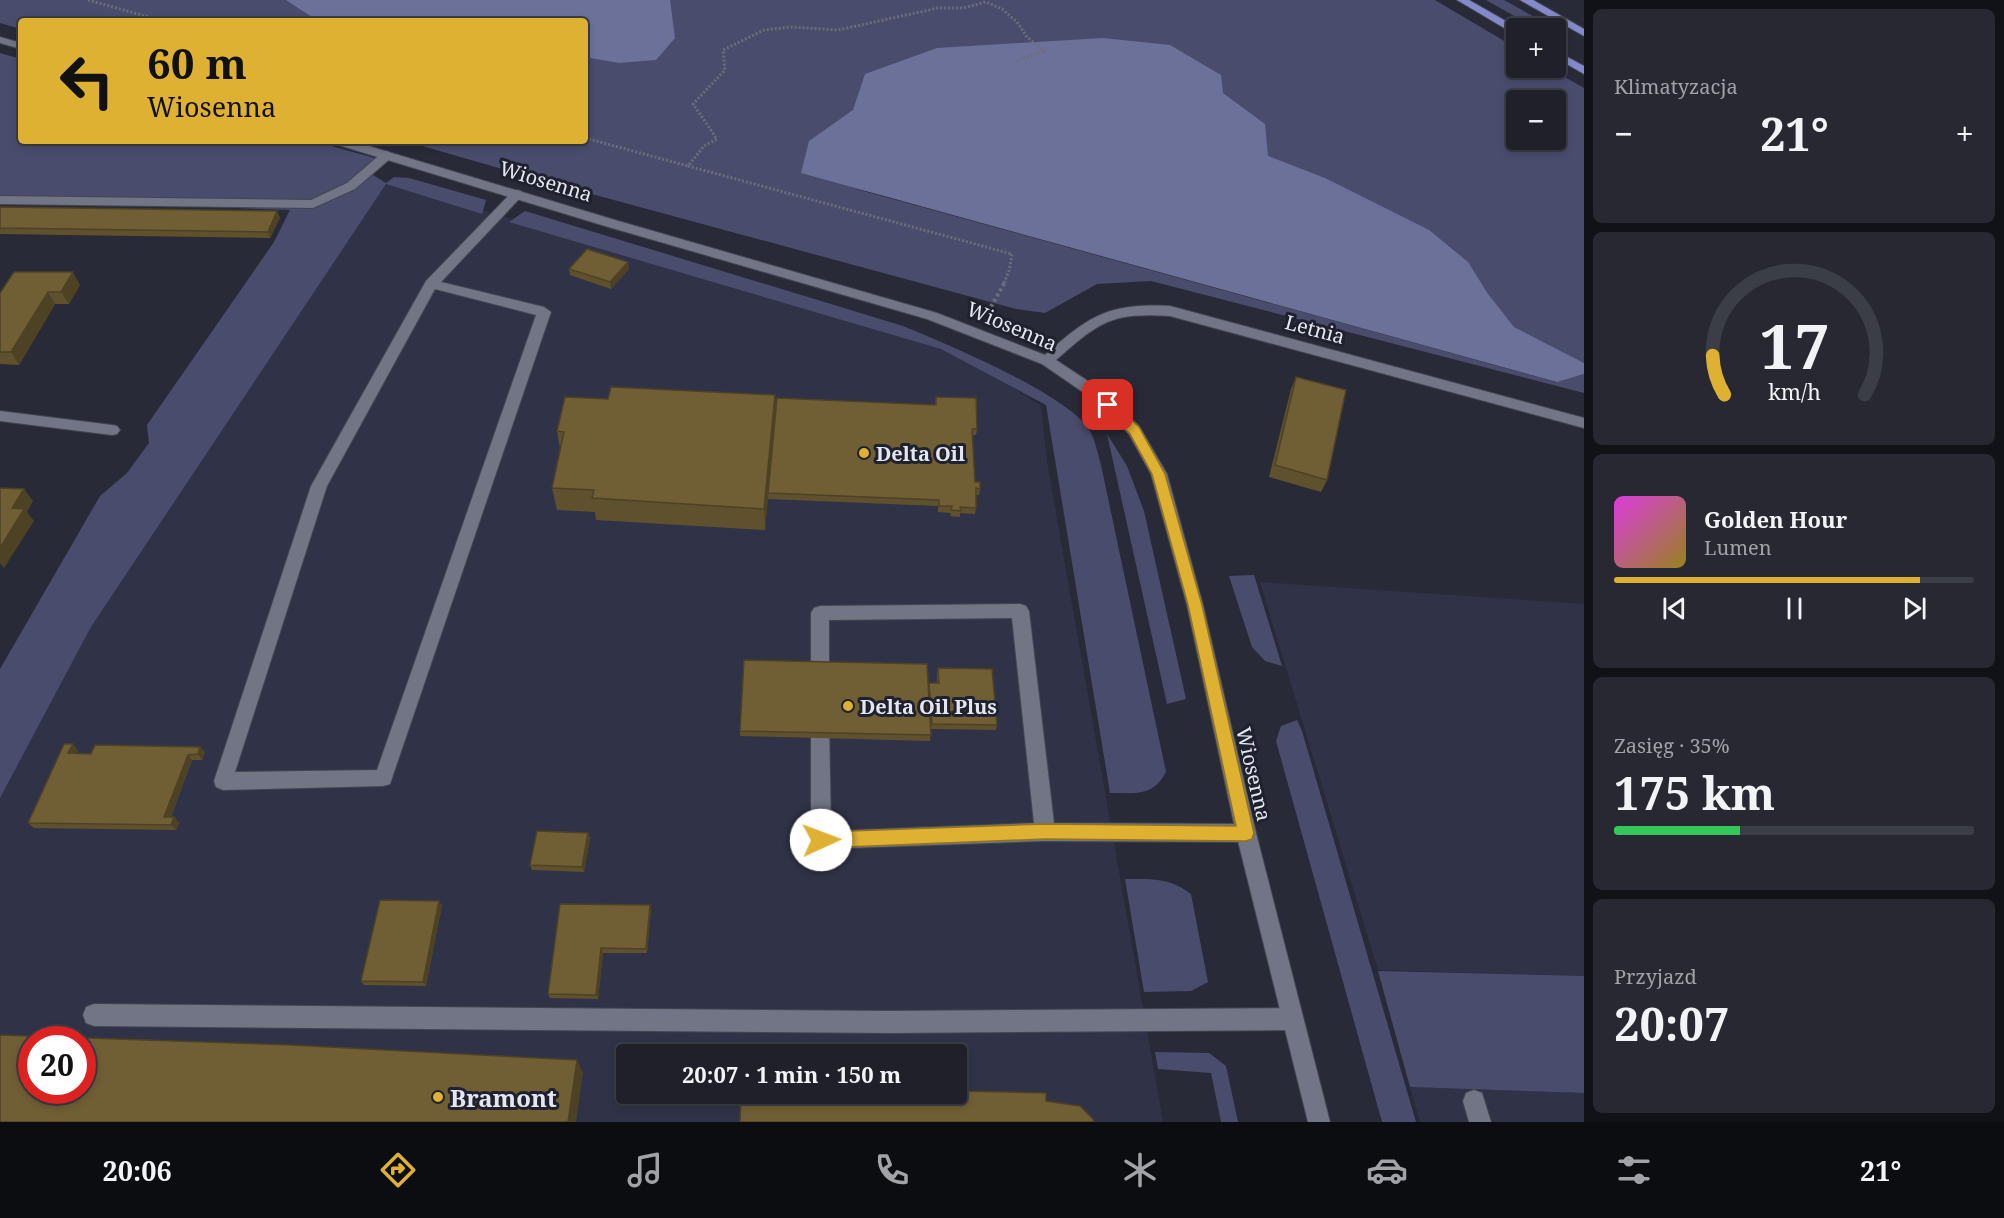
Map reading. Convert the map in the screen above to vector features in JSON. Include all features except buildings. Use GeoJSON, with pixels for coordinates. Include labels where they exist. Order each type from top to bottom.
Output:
{"type":"FeatureCollection","features":[{"type":"Feature","properties":{"kind":"main road"},"geometry":{"type":"LineString","coordinates":[[1462,0],[1506,26]]}},
{"type":"Feature","properties":{"kind":"main road"},"geometry":{"type":"LineString","coordinates":[[1525,0],[1584,33]]}},
{"type":"Feature","properties":{"kind":"main road"},"geometry":{"type":"LineString","coordinates":[[1566,60],[1584,71]]}},
{"type":"Feature","properties":{"kind":"street"},"geometry":{"type":"LineString","coordinates":[[0,40],[18,45]]}},
{"type":"Feature","properties":{"kind":"street","name":"Wiosenna"},"geometry":{"type":"LineString","coordinates":[[349,144],[932,316],[1047,361],[1095,393],[1134,430],[1159,474],[1195,605],[1246,833],[1318,1122]]}},
{"type":"Feature","properties":{"kind":"street"},"geometry":{"type":"LineString","coordinates":[[0,200],[313,204],[351,186],[387,155]]}},
{"type":"Feature","properties":{"kind":"street"},"geometry":{"type":"LineString","coordinates":[[431,284],[544,312],[383,778],[223,781],[319,486],[431,284],[518,194]]}},
{"type":"Feature","properties":{"kind":"street","name":"Letnia"},"geometry":{"type":"LineString","coordinates":[[1047,361],[1073,338],[1108,315],[1139,309],[1170,311],[1584,423]]}},
{"type":"Feature","properties":{"kind":"street"},"geometry":{"type":"LineString","coordinates":[[0,416],[112,430]]}},
{"type":"Feature","properties":{"kind":"street"},"geometry":{"type":"LineString","coordinates":[[1045,832],[1020,611],[820,613],[821,840],[1045,832],[1246,833]]}},
{"type":"Feature","properties":{"kind":"street"},"geometry":{"type":"LineString","coordinates":[[94,1015],[877,1022],[1292,1019]]}},
{"type":"Feature","properties":{"kind":"path"},"geometry":{"type":"LineString","coordinates":[[88,0],[152,18]]}},
{"type":"Feature","properties":{"kind":"path"},"geometry":{"type":"LineString","coordinates":[[688,166],[704,146],[717,139],[693,104],[725,70],[723,50],[764,30],[792,27],[838,30],[938,9],[963,8],[986,2],[1002,9],[1017,21],[1027,37],[1044,51],[1016,61]]}},
{"type":"Feature","properties":{"kind":"path"},"geometry":{"type":"LineString","coordinates":[[588,139],[1012,254],[1012,266],[1005,284],[987,312],[996,316]]}},
{"type":"Feature","properties":{"kind":"shaded area"},"geometry":{"type":"Polygon","coordinates":[[[0,0],[347,0],[385,18],[18,18],[18,28],[0,23],[0,0]]]}},
{"type":"Feature","properties":{"kind":"shaded area"},"geometry":{"type":"Polygon","coordinates":[[[286,0],[670,0],[675,38],[656,60],[619,63],[588,58],[588,18],[313,18],[286,0]]]}},
{"type":"Feature","properties":{"kind":"shaded area"},"geometry":{"type":"Polygon","coordinates":[[[630,0],[1435,0],[1506,42],[1506,78],[1566,78],[1584,88],[1584,363],[849,187],[1556,382],[1584,374],[1584,393],[1151,281],[1097,284],[1045,313],[1016,309],[415,144],[588,144],[588,34],[630,0]]]}},
{"type":"Feature","properties":{"kind":"shaded area"},"geometry":{"type":"Polygon","coordinates":[[[1486,0],[1504,0],[1536,18],[1518,18],[1486,0]]]}},
{"type":"Feature","properties":{"kind":"shaded area"},"geometry":{"type":"Polygon","coordinates":[[[1103,38],[1170,45],[1221,75],[1223,93],[1265,124],[1268,156],[1325,178],[1429,230],[1468,262],[1488,294],[1514,327],[1584,363],[1584,374],[1557,382],[801,173],[809,141],[853,110],[865,74],[937,48],[1103,38]]]}},
{"type":"Feature","properties":{"kind":"shaded area"},"geometry":{"type":"Polygon","coordinates":[[[0,53],[18,58],[18,144],[324,144],[382,160],[373,175],[386,183],[394,177],[409,178],[486,200],[482,214],[386,184],[91,627],[0,798],[0,669],[100,496],[127,473],[149,443],[147,425],[274,242],[290,210],[0,199],[0,53]]]}},
{"type":"Feature","properties":{"kind":"shaded area"},"geometry":{"type":"Polygon","coordinates":[[[386,183],[917,335],[962,354],[1041,406],[1047,462],[1163,1122],[0,1122],[0,798],[91,627],[386,183]]]}},
{"type":"Feature","properties":{"kind":"shaded area"},"geometry":{"type":"Polygon","coordinates":[[[525,211],[903,326],[1004,371],[1057,401],[1077,417],[1092,435],[1101,465],[1166,772],[1161,780],[1149,790],[1142,792],[1110,793],[1046,405],[941,349],[509,222],[525,211]]]}},
{"type":"Feature","properties":{"kind":"shaded area"},"geometry":{"type":"Polygon","coordinates":[[[1107,434],[1127,466],[1144,511],[1186,699],[1167,704],[1107,434]]]}},
{"type":"Feature","properties":{"kind":"shaded area"},"geometry":{"type":"Polygon","coordinates":[[[1254,575],[1282,666],[1265,661],[1252,647],[1229,576],[1254,575]]]}},
{"type":"Feature","properties":{"kind":"shaded area"},"geometry":{"type":"Polygon","coordinates":[[[1260,582],[1584,604],[1584,976],[1378,970],[1260,582]]]}},
{"type":"Feature","properties":{"kind":"shaded area"},"geometry":{"type":"Polygon","coordinates":[[[1297,720],[1416,1122],[1382,1122],[1276,741],[1281,726],[1297,720]]]}},
{"type":"Feature","properties":{"kind":"shaded area"},"geometry":{"type":"Polygon","coordinates":[[[1125,879],[1152,879],[1167,882],[1191,894],[1208,982],[1191,991],[1144,992],[1125,879]]]}},
{"type":"Feature","properties":{"kind":"shaded area"},"geometry":{"type":"Polygon","coordinates":[[[1378,971],[1584,976],[1584,1093],[1410,1087],[1378,971]]]}},
{"type":"Feature","properties":{"kind":"shaded area"},"geometry":{"type":"Polygon","coordinates":[[[1155,1052],[1209,1053],[1226,1066],[1238,1122],[1221,1122],[1211,1073],[1158,1069],[1155,1052]]]}},
{"type":"Feature","properties":{"kind":"shaded area"},"geometry":{"type":"Polygon","coordinates":[[[1410,1087],[1584,1093],[1584,1122],[1420,1122],[1410,1087]]]}},
{"type":"Feature","properties":{"kind":"place","name":"Delta Oil"},"geometry":{"type":"Point","coordinates":[864,453]}},
{"type":"Feature","properties":{"kind":"place","name":"Delta Oil Plus"},"geometry":{"type":"Point","coordinates":[848,706]}},
{"type":"Feature","properties":{"kind":"place","name":"Bramont"},"geometry":{"type":"Point","coordinates":[438,1097]}},
{"type":"Feature","properties":{"kind":"route"},"geometry":{"type":"LineString","coordinates":[[821,840],[1045,832],[1246,833],[1195,605],[1159,474],[1134,430],[1108,405]]}}]}
